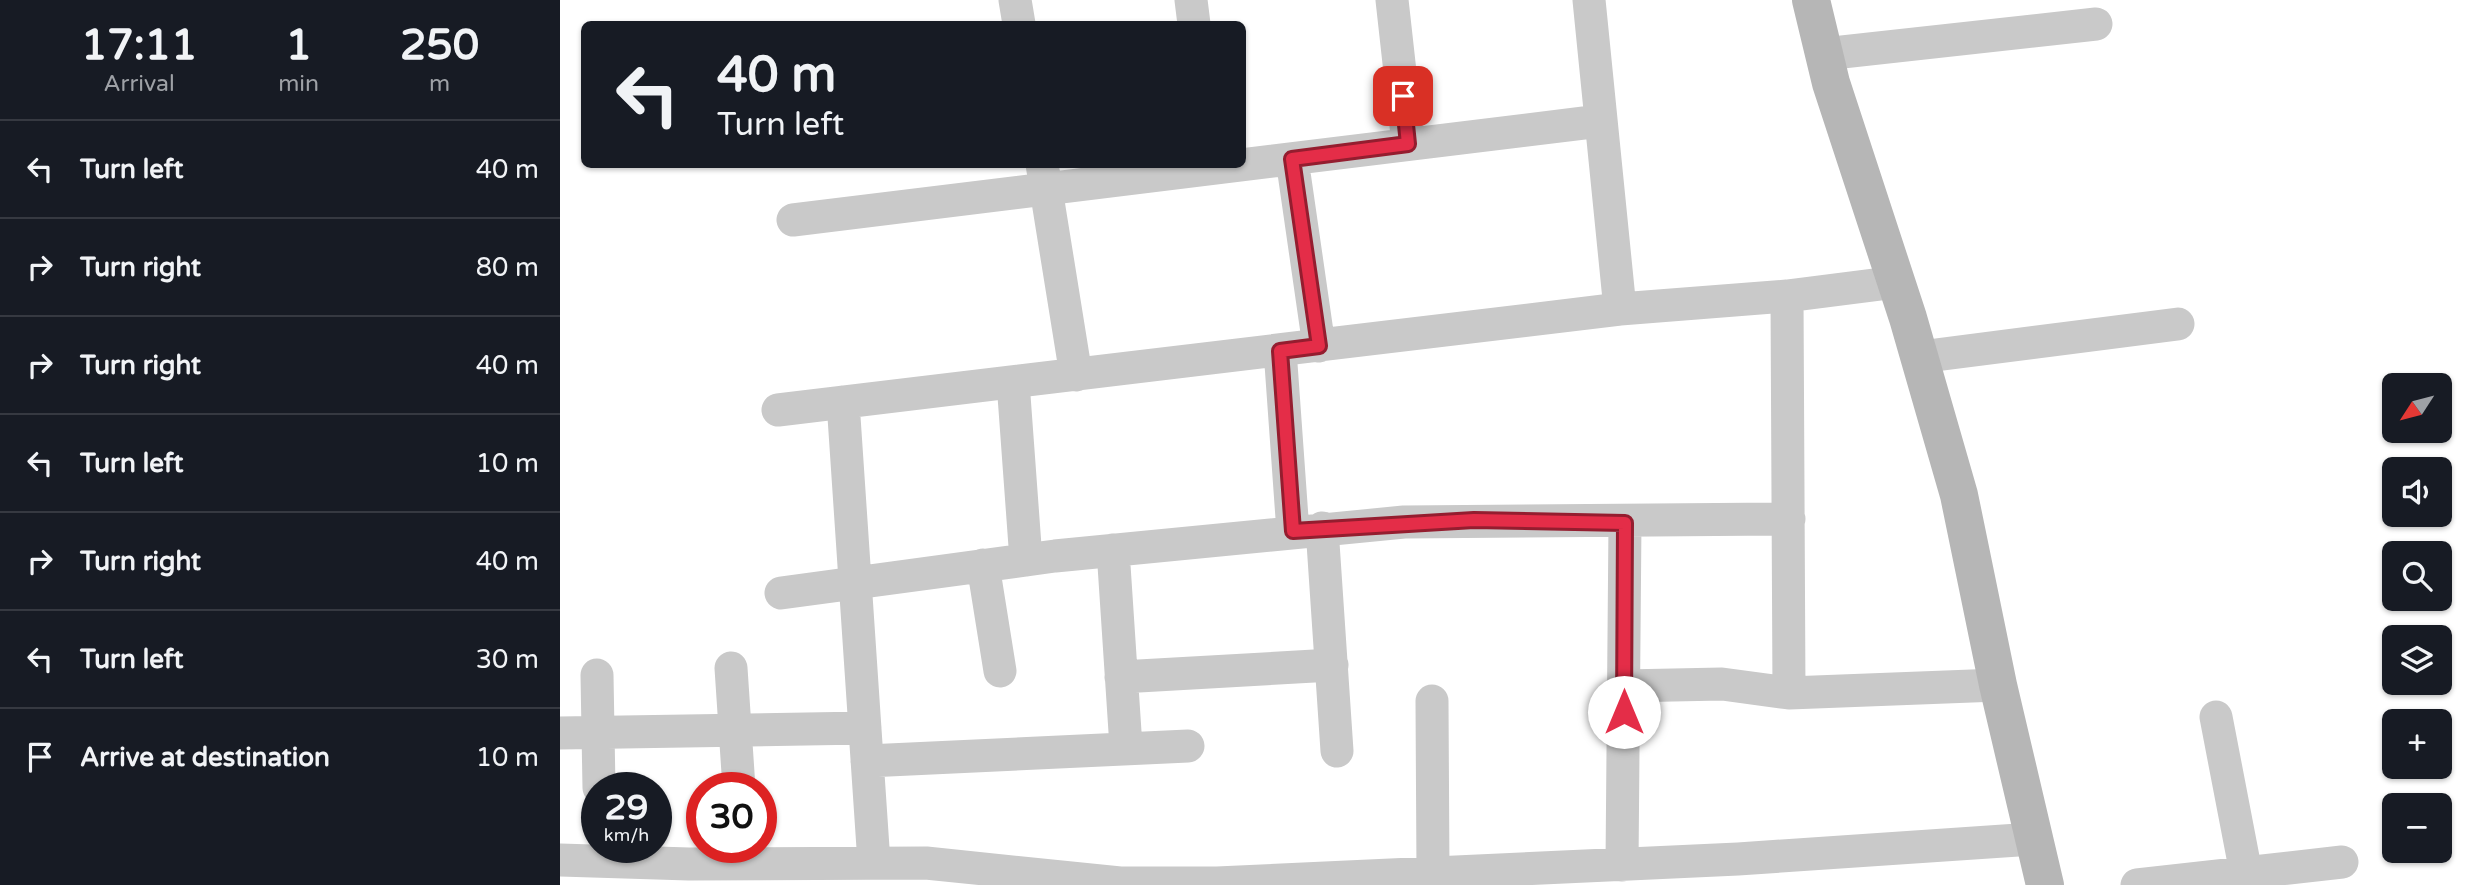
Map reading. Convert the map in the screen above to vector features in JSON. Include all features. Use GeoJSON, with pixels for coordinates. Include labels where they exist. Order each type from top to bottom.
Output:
{"type":"FeatureCollection","features":[{"type":"Feature","properties":{"kind":"street"},"geometry":{"type":"LineString","coordinates":[[1015,0],[1018,21]]}},
{"type":"Feature","properties":{"kind":"street"},"geometry":{"type":"LineString","coordinates":[[1191,0],[1194,21]]}},
{"type":"Feature","properties":{"kind":"street"},"geometry":{"type":"LineString","coordinates":[[1392,0],[1408,144]]}},
{"type":"Feature","properties":{"kind":"street"},"geometry":{"type":"LineString","coordinates":[[1589,0],[1620,309]]}},
{"type":"Feature","properties":{"kind":"street"},"geometry":{"type":"LineString","coordinates":[[1811,0],[1824,54],[1920,356],[1959,495],[1998,685],[2045,885]]}},
{"type":"Feature","properties":{"kind":"street"},"geometry":{"type":"LineString","coordinates":[[1824,54],[2096,24]]}},
{"type":"Feature","properties":{"kind":"street"},"geometry":{"type":"LineString","coordinates":[[1246,163],[1600,121]]}},
{"type":"Feature","properties":{"kind":"street"},"geometry":{"type":"LineString","coordinates":[[1292,159],[1319,346]]}},
{"type":"Feature","properties":{"kind":"street"},"geometry":{"type":"LineString","coordinates":[[793,220],[1044,177],[1182,168]]}},
{"type":"Feature","properties":{"kind":"street"},"geometry":{"type":"LineString","coordinates":[[1044,177],[1076,375]]}},
{"type":"Feature","properties":{"kind":"street"},"geometry":{"type":"LineString","coordinates":[[778,410],[1620,309],[1787,296],[1896,282]]}},
{"type":"Feature","properties":{"kind":"street"},"geometry":{"type":"LineString","coordinates":[[1787,296],[1788,692]]}},
{"type":"Feature","properties":{"kind":"street"},"geometry":{"type":"LineString","coordinates":[[1920,356],[2178,324]]}},
{"type":"Feature","properties":{"kind":"street"},"geometry":{"type":"LineString","coordinates":[[1280,351],[1332,665],[1337,751]]}},
{"type":"Feature","properties":{"kind":"street"},"geometry":{"type":"LineString","coordinates":[[1013,382],[1026,560]]}},
{"type":"Feature","properties":{"kind":"street"},"geometry":{"type":"LineString","coordinates":[[843,402],[874,863]]}},
{"type":"Feature","properties":{"kind":"street"},"geometry":{"type":"LineString","coordinates":[[781,593],[983,565],[1308,530],[1474,520],[1625,523],[1789,519]]}},
{"type":"Feature","properties":{"kind":"street"},"geometry":{"type":"LineString","coordinates":[[1622,864],[1625,523]]}},
{"type":"Feature","properties":{"kind":"street"},"geometry":{"type":"LineString","coordinates":[[1113,550],[1126,747]]}},
{"type":"Feature","properties":{"kind":"street"},"geometry":{"type":"LineString","coordinates":[[983,565],[1000,671]]}},
{"type":"Feature","properties":{"kind":"street"},"geometry":{"type":"LineString","coordinates":[[1121,677],[1332,665]]}},
{"type":"Feature","properties":{"kind":"street"},"geometry":{"type":"LineString","coordinates":[[731,668],[737,772]]}},
{"type":"Feature","properties":{"kind":"street"},"geometry":{"type":"LineString","coordinates":[[597,674],[599,772]]}},
{"type":"Feature","properties":{"kind":"street"},"geometry":{"type":"LineString","coordinates":[[1624,686],[1722,684],[1788,692],[1998,685]]}},
{"type":"Feature","properties":{"kind":"street"},"geometry":{"type":"LineString","coordinates":[[1432,701],[1433,873]]}},
{"type":"Feature","properties":{"kind":"street"},"geometry":{"type":"LineString","coordinates":[[2216,717],[2246,873]]}},
{"type":"Feature","properties":{"kind":"street"},"geometry":{"type":"LineString","coordinates":[[560,733],[735,732],[866,744],[1188,746]]}},
{"type":"Feature","properties":{"kind":"street"},"geometry":{"type":"LineString","coordinates":[[777,857],[874,863],[962,864],[1120,883],[1217,883],[1622,864],[2033,839]]}},
{"type":"Feature","properties":{"kind":"street"},"geometry":{"type":"LineString","coordinates":[[560,860],[581,857]]}},
{"type":"Feature","properties":{"kind":"street"},"geometry":{"type":"LineString","coordinates":[[2137,885],[2342,862]]}},
{"type":"Feature","properties":{"kind":"route"},"geometry":{"type":"LineString","coordinates":[[1403,96],[1408,144],[1292,159],[1319,346],[1280,351],[1293,531],[1404,522],[1474,520],[1625,523],[1624,712]]}}]}
